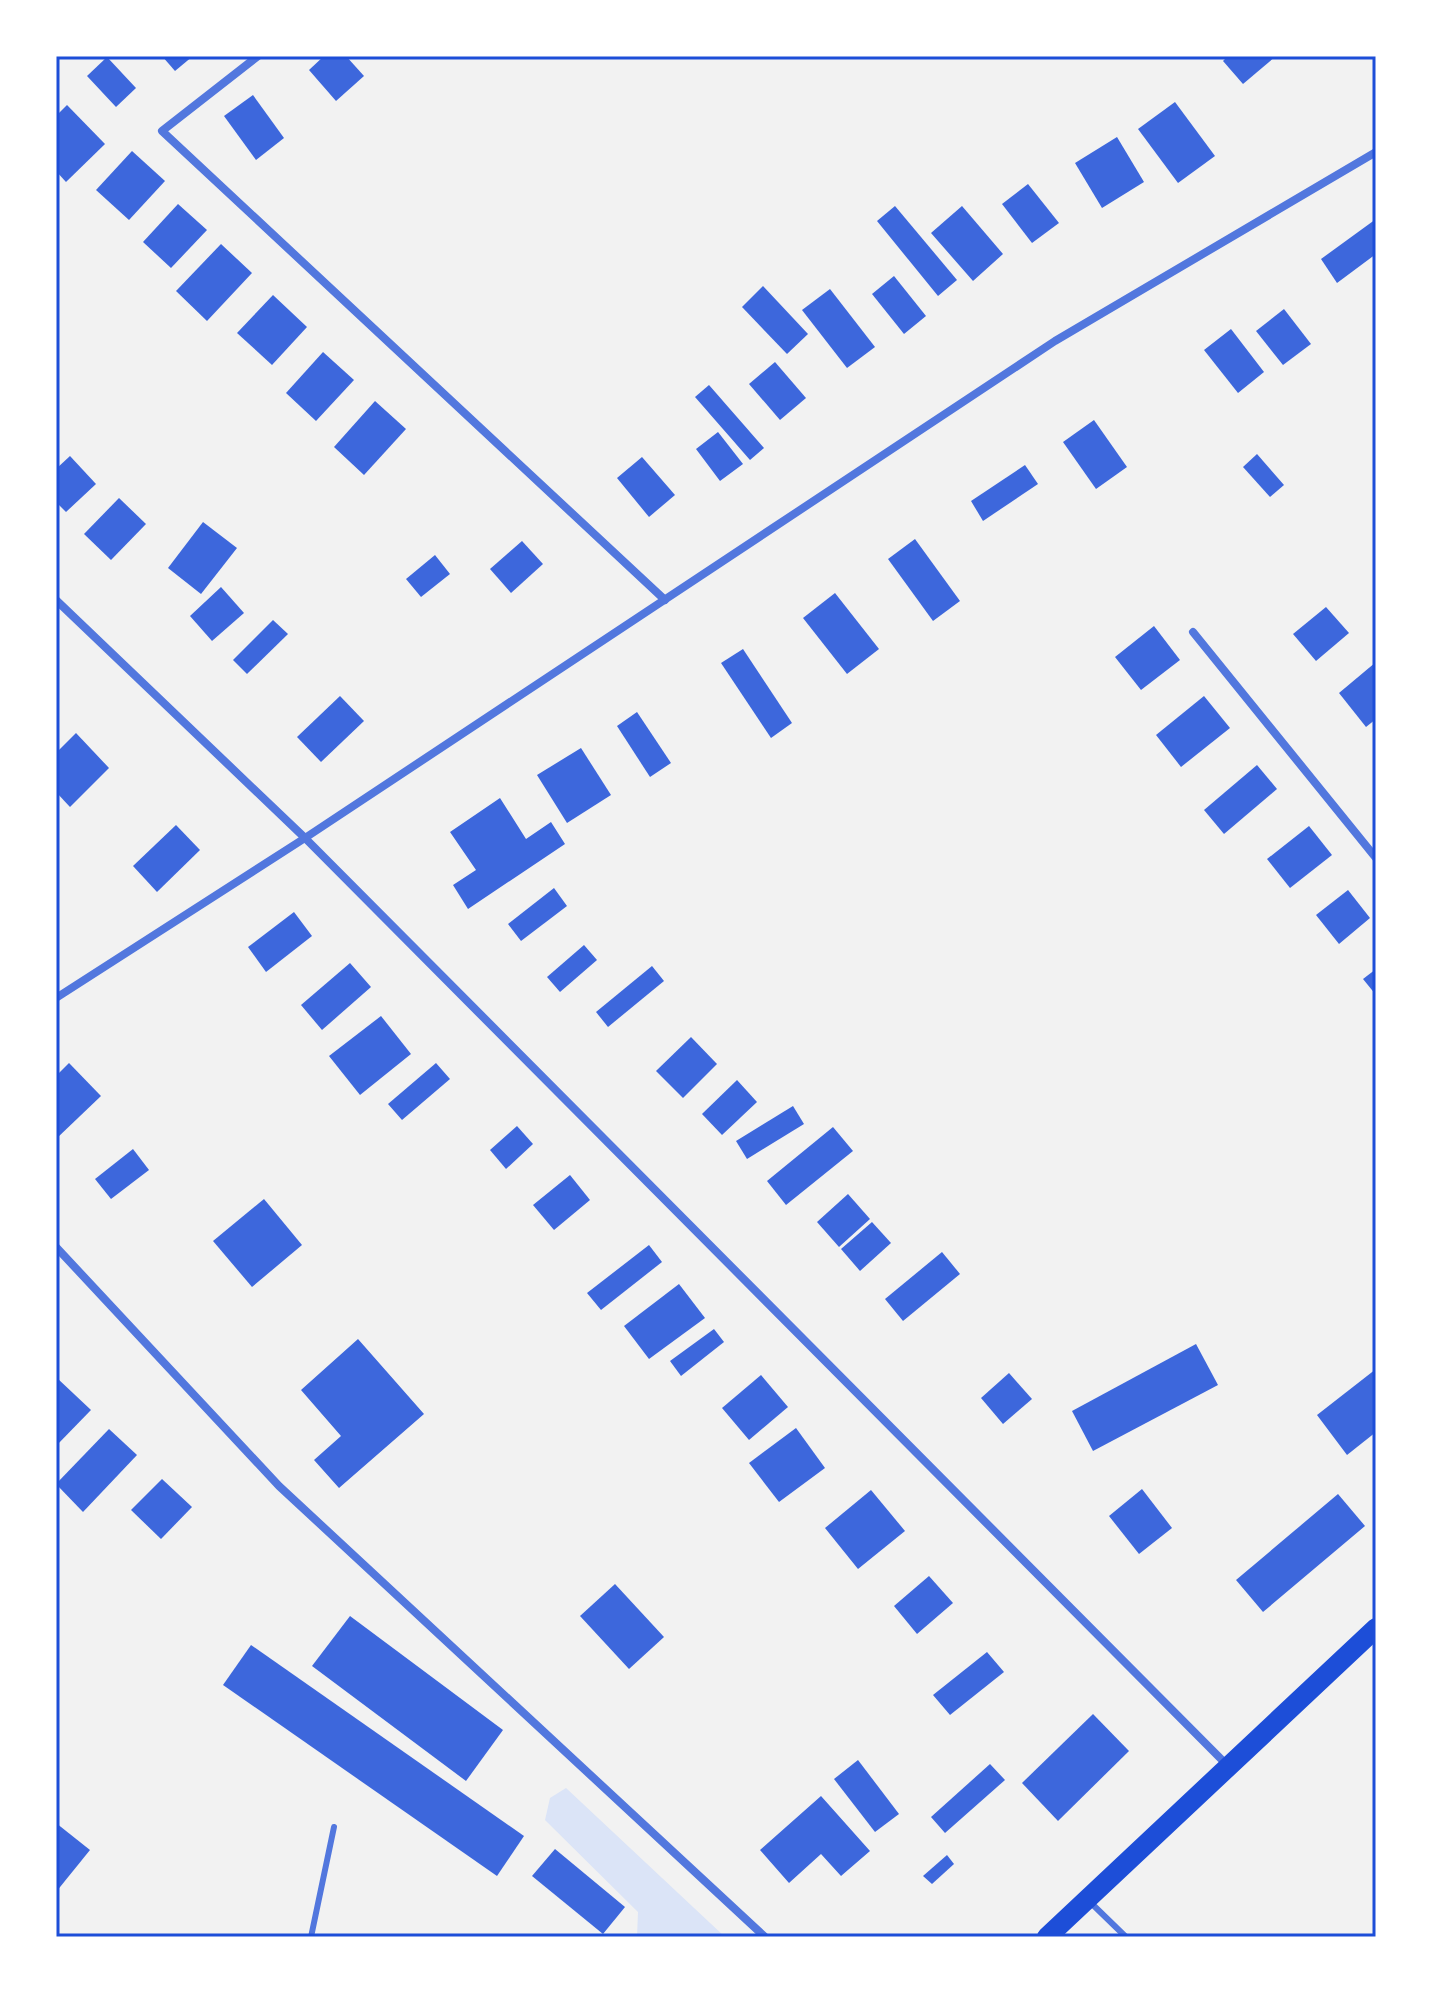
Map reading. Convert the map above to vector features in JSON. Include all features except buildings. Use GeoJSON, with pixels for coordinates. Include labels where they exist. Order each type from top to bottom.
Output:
{"type":"FeatureCollection","features":[{"type":"Feature","properties":{"kind":"main road"},"geometry":{"type":"LineString","coordinates":[[1047,1937],[1376,1628]]}},
{"type":"Feature","properties":{"kind":"street"},"geometry":{"type":"LineString","coordinates":[[258,56],[162,131],[665,600]]}},
{"type":"Feature","properties":{"kind":"street"},"geometry":{"type":"LineString","coordinates":[[56,998],[305,838],[1055,341],[1376,152]]}},
{"type":"Feature","properties":{"kind":"street"},"geometry":{"type":"LineString","coordinates":[[56,600],[305,838],[1229,1767]]}},
{"type":"Feature","properties":{"kind":"street"},"geometry":{"type":"LineString","coordinates":[[1193,632],[1376,858]]}},
{"type":"Feature","properties":{"kind":"street"},"geometry":{"type":"LineString","coordinates":[[56,1247],[279,1486],[765,1937]]}},
{"type":"Feature","properties":{"kind":"lane"},"geometry":{"type":"LineString","coordinates":[[311,1937],[334,1827]]}},
{"type":"Feature","properties":{"kind":"lane"},"geometry":{"type":"LineString","coordinates":[[1087,1899],[1126,1937]]}},
{"type":"Feature","properties":{"kind":"shaded area"},"geometry":{"type":"Polygon","coordinates":[[[566,1788],[725,1937],[637,1937],[638,1912],[545,1820],[550,1798],[566,1788]]]}}]}
